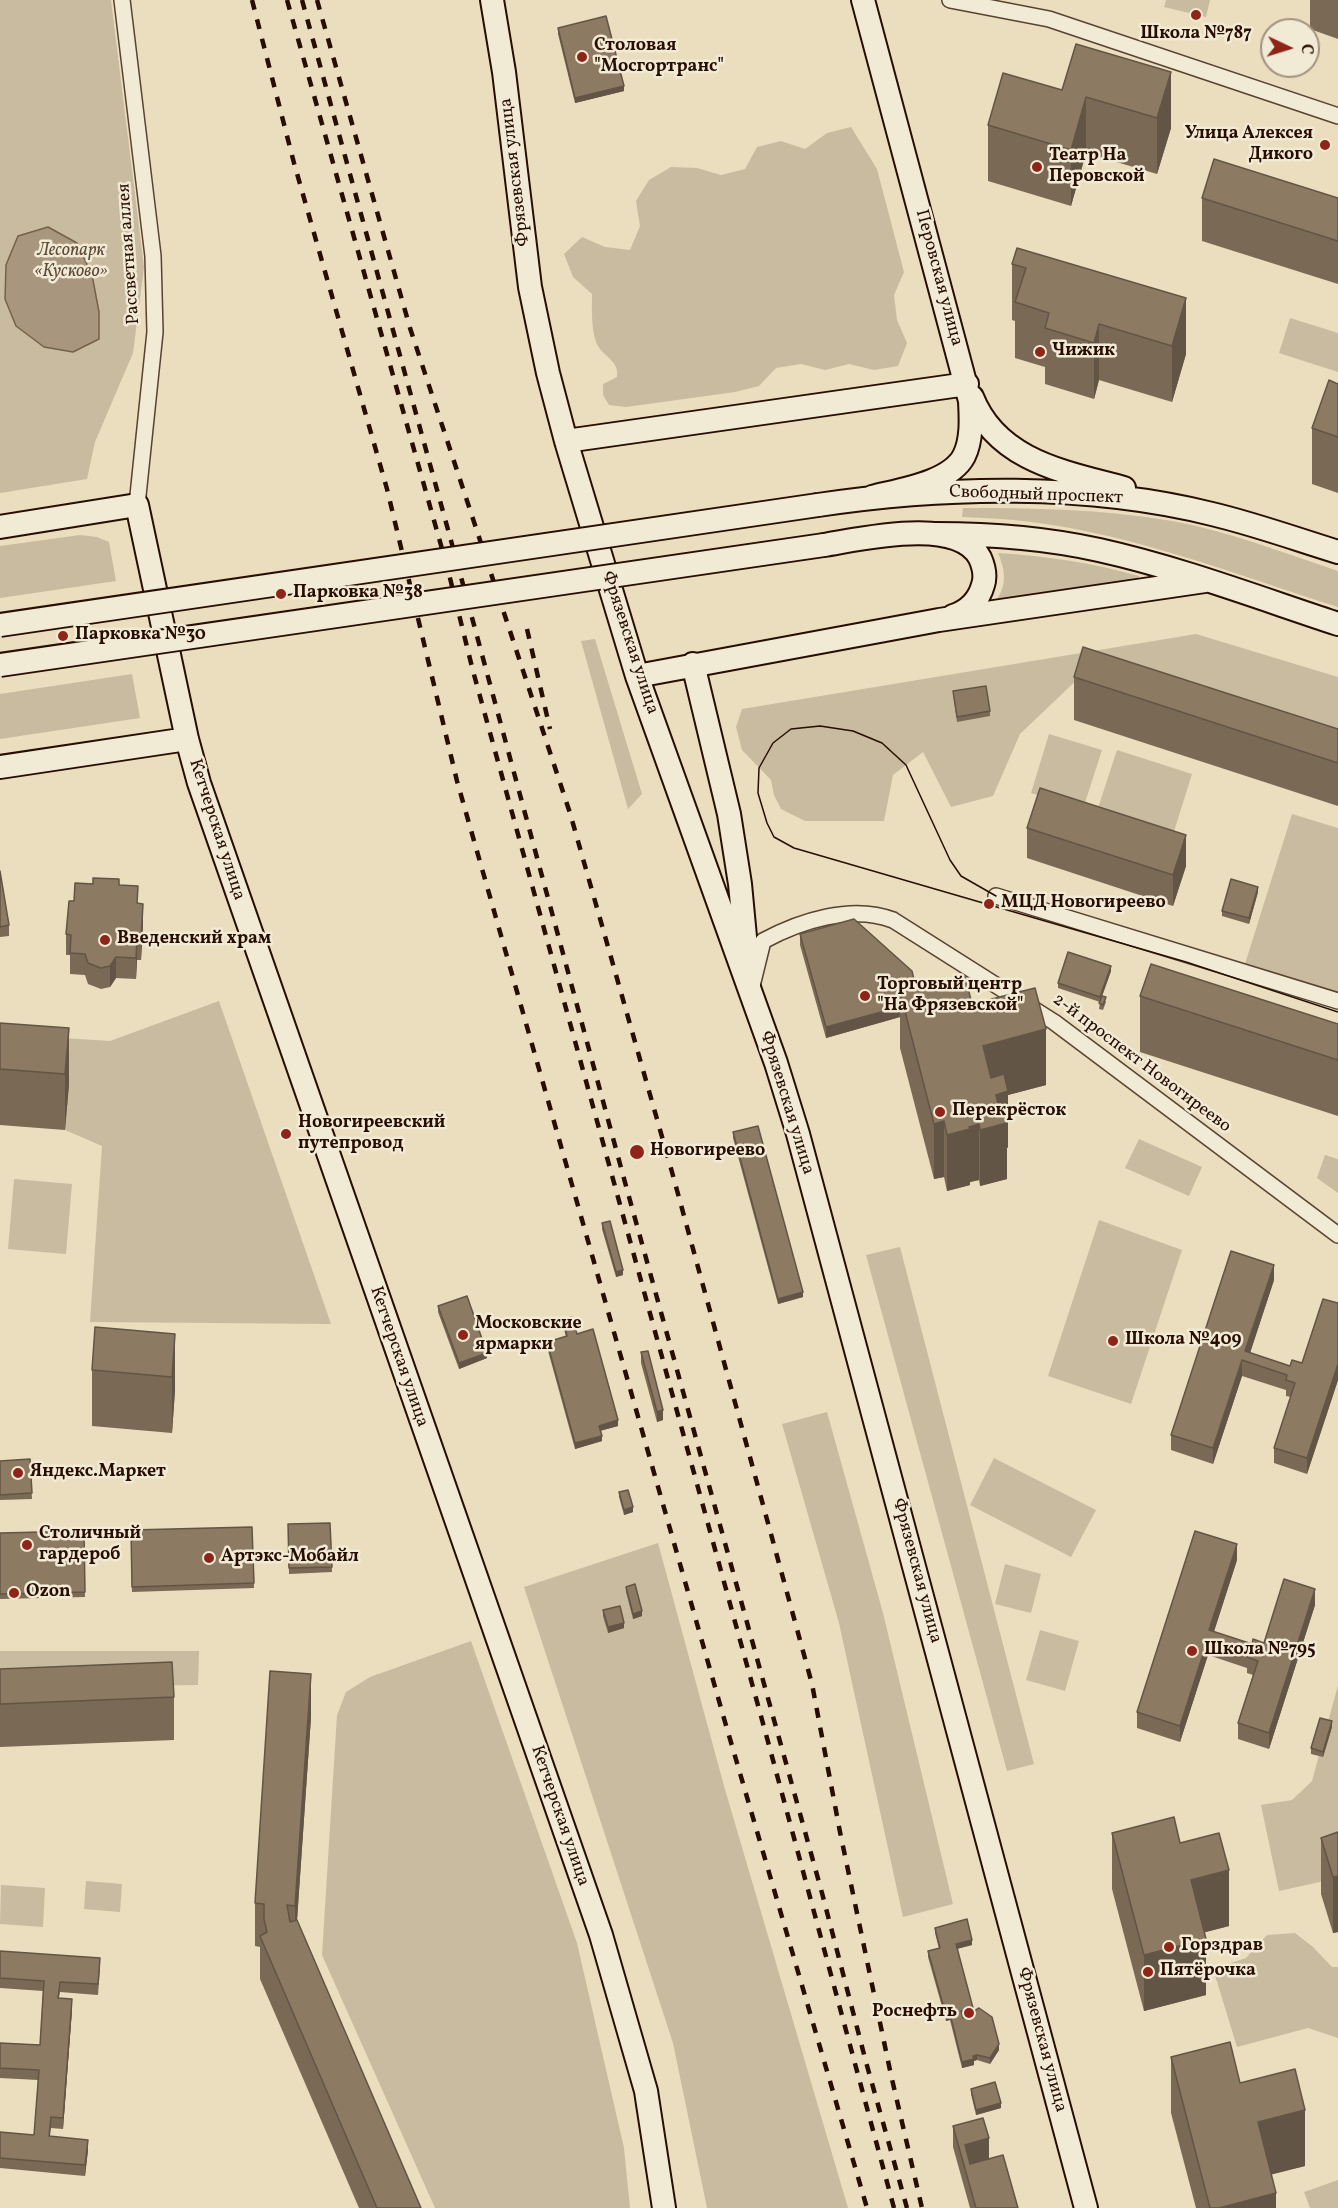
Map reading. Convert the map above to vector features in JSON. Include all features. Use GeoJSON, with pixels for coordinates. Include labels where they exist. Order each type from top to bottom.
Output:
{"type":"FeatureCollection","features":[{"type":"Feature","properties":{"kind":"main road","name":"Фрязевская улица"},"geometry":{"type":"LineString","coordinates":[[492,0],[504,72],[531,296],[566,441],[637,676],[776,1063],[798,1134],[1086,2208]]}},
{"type":"Feature","properties":{"kind":"main road","name":"Перовская улица"},"geometry":{"type":"LineString","coordinates":[[863,0],[970,401],[970,435],[965,454],[958,466],[947,474],[918,485],[872,497]]}},
{"type":"Feature","properties":{"kind":"main road"},"geometry":{"type":"LineString","coordinates":[[566,441],[967,384],[984,421],[1011,448],[1027,458],[1212,514]]}},
{"type":"Feature","properties":{"kind":"main road","name":"Свободный проспект"},"geometry":{"type":"LineString","coordinates":[[872,497],[957,492],[1072,494],[1129,499],[1212,514],[1338,552]]}},
{"type":"Feature","properties":{"kind":"main road"},"geometry":{"type":"LineString","coordinates":[[0,625],[872,497]]}},
{"type":"Feature","properties":{"kind":"main road"},"geometry":{"type":"LineString","coordinates":[[0,527],[137,505]]}},
{"type":"Feature","properties":{"kind":"main road","name":"Кетчерская улица"},"geometry":{"type":"LineString","coordinates":[[137,505],[187,739],[199,783],[601,1935],[646,2091],[664,2208]]}},
{"type":"Feature","properties":{"kind":"main road"},"geometry":{"type":"LineString","coordinates":[[936,534],[955,538],[968,544],[984,568],[984,582],[979,597],[970,607],[958,614],[939,620]]}},
{"type":"Feature","properties":{"kind":"main road"},"geometry":{"type":"LineString","coordinates":[[0,665],[875,537],[936,534],[1023,537],[1100,550],[1338,624]]}},
{"type":"Feature","properties":{"kind":"main road"},"geometry":{"type":"LineString","coordinates":[[637,676],[939,620],[1205,581]]}},
{"type":"Feature","properties":{"kind":"main road"},"geometry":{"type":"LineString","coordinates":[[693,664],[729,814],[740,884],[750,993]]}},
{"type":"Feature","properties":{"kind":"main road"},"geometry":{"type":"LineString","coordinates":[[0,767],[187,739]]}},
{"type":"Feature","properties":{"kind":"street","name":"Рассветная аллея"},"geometry":{"type":"LineString","coordinates":[[122,0],[153,256],[155,332],[137,505]]}},
{"type":"Feature","properties":{"kind":"street"},"geometry":{"type":"LineString","coordinates":[[950,0],[1049,19],[1338,116]]}},
{"type":"Feature","properties":{"kind":"street"},"geometry":{"type":"LineString","coordinates":[[996,896],[1338,1001]]}},
{"type":"Feature","properties":{"kind":"street","name":"2-й проспект Новогиреево"},"geometry":{"type":"LineString","coordinates":[[750,993],[763,942],[783,930],[851,913],[873,914],[893,920],[1054,1022],[1338,1235]]}},
{"type":"Feature","properties":{"kind":"green space","name":"Лесопарк «Кусково»"},"geometry":{"type":"Polygon","coordinates":[[[0,0],[111,0],[144,267],[133,353],[95,442],[87,479],[0,493],[0,0]]]}},
{"type":"Feature","properties":{"kind":"green space"},"geometry":{"type":"Polygon","coordinates":[[[1166,0],[1210,0],[1206,17],[1164,7],[1166,0]]]}},
{"type":"Feature","properties":{"kind":"green space"},"geometry":{"type":"Polygon","coordinates":[[[851,127],[877,169],[904,272],[894,295],[897,320],[907,343],[898,366],[874,370],[849,364],[825,370],[801,364],[776,368],[759,386],[735,392],[626,407],[609,405],[603,395],[603,384],[617,377],[616,366],[596,342],[592,294],[573,277],[564,254],[582,237],[605,247],[630,250],[640,226],[636,201],[649,180],[671,167],[697,168],[721,175],[745,169],[757,147],[781,141],[805,149],[827,133],[851,127]]]}},
{"type":"Feature","properties":{"kind":"green space"},"geometry":{"type":"Polygon","coordinates":[[[1290,318],[1338,333],[1338,372],[1279,353],[1290,318]]]}},
{"type":"Feature","properties":{"kind":"green space"},"geometry":{"type":"Polygon","coordinates":[[[963,508],[1041,509],[1120,514],[1172,521],[1214,530],[1338,571],[1338,607],[1148,546],[1070,528],[1022,521],[962,517],[963,508]]]}},
{"type":"Feature","properties":{"kind":"green space"},"geometry":{"type":"Polygon","coordinates":[[[80,535],[97,537],[109,542],[116,581],[0,598],[0,546],[80,535]]]}},
{"type":"Feature","properties":{"kind":"green space"},"geometry":{"type":"Polygon","coordinates":[[[998,553],[1052,558],[1104,567],[1139,576],[1138,582],[995,602],[1002,590],[1004,579],[1003,566],[998,553]]]}},
{"type":"Feature","properties":{"kind":"green space"},"geometry":{"type":"Polygon","coordinates":[[[1196,634],[1338,677],[1338,756],[1083,674],[1020,734],[993,796],[951,807],[923,752],[893,775],[884,821],[805,821],[781,809],[774,795],[771,780],[742,750],[736,727],[742,709],[1196,634]]]}},
{"type":"Feature","properties":{"kind":"green space"},"geometry":{"type":"Polygon","coordinates":[[[595,639],[642,794],[628,809],[581,641],[595,639]]]}},
{"type":"Feature","properties":{"kind":"green space"},"geometry":{"type":"Polygon","coordinates":[[[132,674],[140,718],[0,739],[0,694],[132,674]]]}},
{"type":"Feature","properties":{"kind":"green space"},"geometry":{"type":"Polygon","coordinates":[[[1049,734],[1102,750],[1083,809],[1031,793],[1049,734]]]}},
{"type":"Feature","properties":{"kind":"green space"},"geometry":{"type":"Polygon","coordinates":[[[1117,750],[1192,774],[1172,838],[1096,814],[1117,750]]]}},
{"type":"Feature","properties":{"kind":"green space"},"geometry":{"type":"Polygon","coordinates":[[[1292,814],[1338,828],[1338,994],[1245,964],[1292,814]]]}},
{"type":"Feature","properties":{"kind":"green space"},"geometry":{"type":"Polygon","coordinates":[[[219,1001],[331,1324],[90,1322],[102,1146],[65,1130],[68,1084],[0,1034],[110,1041],[219,1001]]]}},
{"type":"Feature","properties":{"kind":"green space"},"geometry":{"type":"Polygon","coordinates":[[[1139,1139],[1202,1167],[1189,1196],[1125,1168],[1139,1139]]]}},
{"type":"Feature","properties":{"kind":"green space"},"geometry":{"type":"Polygon","coordinates":[[[1325,1155],[1338,1159],[1338,1193],[1317,1178],[1325,1155]]]}},
{"type":"Feature","properties":{"kind":"green space"},"geometry":{"type":"Polygon","coordinates":[[[14,1179],[72,1184],[66,1254],[8,1249],[14,1179]]]}},
{"type":"Feature","properties":{"kind":"green space"},"geometry":{"type":"Polygon","coordinates":[[[1099,1220],[1182,1250],[1131,1404],[1048,1376],[1099,1220]]]}},
{"type":"Feature","properties":{"kind":"green space"},"geometry":{"type":"Polygon","coordinates":[[[900,1247],[1034,1764],[1007,1771],[866,1255],[900,1247]]]}},
{"type":"Feature","properties":{"kind":"green space"},"geometry":{"type":"Polygon","coordinates":[[[827,1412],[883,1613],[953,1904],[903,1917],[839,1623],[782,1424],[827,1412]]]}},
{"type":"Feature","properties":{"kind":"green space"},"geometry":{"type":"Polygon","coordinates":[[[994,1458],[1096,1510],[1071,1557],[970,1505],[994,1458]]]}},
{"type":"Feature","properties":{"kind":"green space"},"geometry":{"type":"Polygon","coordinates":[[[658,1543],[724,1786],[848,2208],[707,2208],[673,2043],[524,1587],[658,1543]]]}},
{"type":"Feature","properties":{"kind":"green space"},"geometry":{"type":"Polygon","coordinates":[[[1005,1564],[1041,1574],[1031,1613],[995,1604],[1005,1564]]]}},
{"type":"Feature","properties":{"kind":"green space"},"geometry":{"type":"Polygon","coordinates":[[[1040,1630],[1079,1641],[1065,1691],[1026,1680],[1040,1630]]]}},
{"type":"Feature","properties":{"kind":"green space"},"geometry":{"type":"Polygon","coordinates":[[[471,1641],[577,1943],[624,2148],[630,2208],[435,2208],[322,1955],[337,1715],[346,1692],[370,1677],[471,1641]]]}},
{"type":"Feature","properties":{"kind":"green space"},"geometry":{"type":"Polygon","coordinates":[[[0,1651],[199,1651],[198,1685],[0,1687],[0,1651]]]}},
{"type":"Feature","properties":{"kind":"green space"},"geometry":{"type":"Polygon","coordinates":[[[1338,1685],[1338,1878],[1279,1891],[1261,1805],[1292,1800],[1312,1781],[1338,1685]]]}},
{"type":"Feature","properties":{"kind":"green space"},"geometry":{"type":"Polygon","coordinates":[[[86,1881],[122,1884],[120,1912],[84,1909],[86,1881]]]}},
{"type":"Feature","properties":{"kind":"green space"},"geometry":{"type":"Polygon","coordinates":[[[1,1885],[45,1888],[43,1927],[0,1924],[1,1885]]]}},
{"type":"Feature","properties":{"kind":"green space"},"geometry":{"type":"Polygon","coordinates":[[[1295,1933],[1313,1947],[1332,1967],[1338,1967],[1338,2038],[1308,2028],[1237,2047],[1214,1972],[1222,1966],[1246,1958],[1267,1935],[1295,1933]]]}},
{"type":"Feature","properties":{"kind":"green space"},"geometry":{"type":"Polygon","coordinates":[[[1338,2180],[1338,2208],[1310,2208],[1304,2192],[1338,2180]]]}},
{"type":"Feature","properties":{"kind":"shaded area"},"geometry":{"type":"Polygon","coordinates":[[[48,227],[77,243],[92,275],[99,312],[99,339],[73,352],[44,347],[16,326],[5,299],[6,265],[18,236],[48,227]]]}},
{"type":"Feature","properties":{"kind":"building"},"geometry":{"type":"Polygon","coordinates":[[[606,16],[624,86],[575,98],[558,28],[606,16]]]}},
{"type":"Feature","properties":{"kind":"building"},"geometry":{"type":"Polygon","coordinates":[[[1076,44],[1171,72],[1157,118],[1086,97],[1071,150],[988,125],[1003,73],[1062,90],[1076,44]]]}},
{"type":"Feature","properties":{"kind":"building"},"geometry":{"type":"Polygon","coordinates":[[[1214,159],[1338,198],[1338,241],[1202,198],[1214,159]]]}},
{"type":"Feature","properties":{"kind":"building"},"geometry":{"type":"Polygon","coordinates":[[[1017,248],[1186,298],[1172,346],[1099,324],[1094,343],[1045,328],[1049,313],[1015,302],[1026,268],[1012,264],[1017,248]]]}},
{"type":"Feature","properties":{"kind":"building"},"geometry":{"type":"Polygon","coordinates":[[[1329,380],[1338,384],[1338,437],[1312,428],[1329,380]]]}},
{"type":"Feature","properties":{"kind":"building"},"geometry":{"type":"Polygon","coordinates":[[[1083,647],[1338,729],[1338,763],[1074,677],[1083,647]]]}},
{"type":"Feature","properties":{"kind":"building"},"geometry":{"type":"Polygon","coordinates":[[[986,686],[990,711],[957,717],[953,691],[986,686]]]}},
{"type":"Feature","properties":{"kind":"building"},"geometry":{"type":"Polygon","coordinates":[[[1040,788],[1186,835],[1173,875],[1027,828],[1040,788]]]}},
{"type":"Feature","properties":{"kind":"building"},"geometry":{"type":"Polygon","coordinates":[[[0,871],[9,925],[0,927],[0,871]]]}},
{"type":"Feature","properties":{"kind":"building","name":"Введенский храм"},"geometry":{"type":"Polygon","coordinates":[[[93,878],[119,879],[119,885],[138,886],[137,903],[143,904],[141,939],[137,939],[136,958],[116,957],[110,966],[101,968],[88,963],[85,954],[70,953],[71,935],[66,934],[69,901],[74,901],[75,883],[93,884],[93,878]]]}},
{"type":"Feature","properties":{"kind":"building"},"geometry":{"type":"Polygon","coordinates":[[[1231,879],[1258,887],[1249,918],[1222,911],[1231,879]]]}},
{"type":"Feature","properties":{"kind":"building","name":"Торговый центр \"На Фрязевской\""},"geometry":{"type":"Polygon","coordinates":[[[854,919],[912,971],[916,988],[900,992],[900,1007],[826,1027],[800,934],[854,919]]]}},
{"type":"Feature","properties":{"kind":"building"},"geometry":{"type":"Polygon","coordinates":[[[1068,952],[1111,966],[1100,997],[1058,983],[1068,952]]]}},
{"type":"Feature","properties":{"kind":"building"},"geometry":{"type":"Polygon","coordinates":[[[1151,964],[1338,1024],[1338,1060],[1140,996],[1151,964]]]}},
{"type":"Feature","properties":{"kind":"building"},"geometry":{"type":"Polygon","coordinates":[[[965,976],[972,1004],[1035,988],[1046,1029],[983,1046],[991,1078],[1004,1074],[1008,1091],[996,1095],[1000,1113],[1004,1112],[1007,1123],[980,1130],[979,1124],[969,1127],[970,1129],[947,1135],[944,1121],[934,1124],[900,992],[965,976]]]}},
{"type":"Feature","properties":{"kind":"building"},"geometry":{"type":"Polygon","coordinates":[[[1102,996],[1106,997],[1103,1005],[1099,1003],[1102,996]]]}},
{"type":"Feature","properties":{"kind":"building"},"geometry":{"type":"Polygon","coordinates":[[[0,1023],[69,1028],[65,1074],[0,1069],[0,1023]]]}},
{"type":"Feature","properties":{"kind":"building"},"geometry":{"type":"Polygon","coordinates":[[[758,1126],[803,1292],[778,1299],[733,1132],[758,1126]]]}},
{"type":"Feature","properties":{"kind":"building"},"geometry":{"type":"Polygon","coordinates":[[[610,1221],[623,1270],[616,1272],[602,1223],[610,1221]]]}},
{"type":"Feature","properties":{"kind":"building"},"geometry":{"type":"Polygon","coordinates":[[[1231,1251],[1274,1265],[1245,1351],[1290,1366],[1292,1360],[1302,1363],[1323,1299],[1338,1303],[1338,1364],[1307,1458],[1274,1448],[1295,1383],[1286,1380],[1287,1375],[1242,1360],[1213,1448],[1171,1435],[1231,1251]]]}},
{"type":"Feature","properties":{"kind":"building","name":"Московские ярмарки"},"geometry":{"type":"Polygon","coordinates":[[[467,1296],[487,1353],[459,1363],[438,1306],[467,1296]]]}},
{"type":"Feature","properties":{"kind":"building"},"geometry":{"type":"Polygon","coordinates":[[[572,1317],[577,1334],[593,1329],[618,1420],[599,1426],[602,1436],[575,1443],[547,1342],[567,1336],[563,1319],[572,1317]]]}},
{"type":"Feature","properties":{"kind":"building"},"geometry":{"type":"Polygon","coordinates":[[[95,1327],[175,1334],[172,1377],[92,1370],[95,1327]]]}},
{"type":"Feature","properties":{"kind":"building"},"geometry":{"type":"Polygon","coordinates":[[[648,1351],[663,1410],[657,1412],[641,1352],[648,1351]]]}},
{"type":"Feature","properties":{"kind":"building"},"geometry":{"type":"Polygon","coordinates":[[[30,1459],[32,1493],[0,1495],[0,1461],[30,1459]]]}},
{"type":"Feature","properties":{"kind":"building"},"geometry":{"type":"Polygon","coordinates":[[[628,1490],[633,1507],[624,1510],[619,1492],[628,1490]]]}},
{"type":"Feature","properties":{"kind":"building"},"geometry":{"type":"Polygon","coordinates":[[[330,1523],[332,1567],[289,1568],[288,1524],[330,1523]]]}},
{"type":"Feature","properties":{"kind":"building"},"geometry":{"type":"Polygon","coordinates":[[[252,1527],[254,1583],[132,1587],[131,1530],[252,1527]]]}},
{"type":"Feature","properties":{"kind":"building"},"geometry":{"type":"Polygon","coordinates":[[[84,1531],[85,1592],[0,1594],[0,1533],[84,1531]]]}},
{"type":"Feature","properties":{"kind":"building","name":"Школа №795"},"geometry":{"type":"Polygon","coordinates":[[[1195,1531],[1237,1544],[1209,1630],[1252,1644],[1253,1639],[1264,1643],[1284,1579],[1315,1589],[1269,1733],[1238,1723],[1258,1661],[1247,1657],[1248,1652],[1208,1639],[1180,1726],[1137,1712],[1195,1531]]]}},
{"type":"Feature","properties":{"kind":"building"},"geometry":{"type":"Polygon","coordinates":[[[635,1584],[642,1611],[633,1614],[626,1587],[635,1584]]]}},
{"type":"Feature","properties":{"kind":"building"},"geometry":{"type":"Polygon","coordinates":[[[620,1606],[624,1623],[608,1627],[603,1610],[620,1606]]]}},
{"type":"Feature","properties":{"kind":"building"},"geometry":{"type":"Polygon","coordinates":[[[172,1662],[174,1697],[0,1704],[0,1669],[172,1662]]]}},
{"type":"Feature","properties":{"kind":"building"},"geometry":{"type":"Polygon","coordinates":[[[270,1671],[311,1674],[295,1906],[287,1905],[290,1922],[297,1920],[421,2208],[377,2208],[260,1936],[267,1932],[264,1904],[255,1903],[270,1671]]]}},
{"type":"Feature","properties":{"kind":"building"},"geometry":{"type":"Polygon","coordinates":[[[1320,1718],[1332,1721],[1323,1752],[1311,1748],[1320,1718]]]}},
{"type":"Feature","properties":{"kind":"building"},"geometry":{"type":"Polygon","coordinates":[[[1174,1817],[1180,1843],[1219,1833],[1229,1870],[1191,1880],[1206,1939],[1144,1955],[1112,1833],[1174,1817]]]}},
{"type":"Feature","properties":{"kind":"building"},"geometry":{"type":"Polygon","coordinates":[[[1338,1832],[1338,1876],[1333,1877],[1321,1838],[1338,1832]]]}},
{"type":"Feature","properties":{"kind":"building"},"geometry":{"type":"Polygon","coordinates":[[[967,1919],[972,1940],[956,1944],[973,2008],[961,2011],[963,2018],[979,2008],[992,2017],[999,2044],[990,2058],[977,2055],[973,2056],[974,2059],[962,2062],[950,2014],[946,2015],[928,1951],[940,1948],[935,1928],[967,1919]]]}},
{"type":"Feature","properties":{"kind":"building"},"geometry":{"type":"Polygon","coordinates":[[[0,1951],[100,1958],[98,1984],[60,1982],[58,1998],[72,1999],[63,2118],[51,2117],[49,2136],[88,2140],[85,2165],[0,2158],[0,2132],[34,2135],[39,2070],[0,2068],[0,2043],[40,2045],[44,1981],[0,1978],[0,1951]]]}},
{"type":"Feature","properties":{"kind":"building"},"geometry":{"type":"Polygon","coordinates":[[[1230,2042],[1240,2083],[1295,2069],[1305,2110],[1258,2122],[1276,2193],[1219,2208],[1210,2208],[1171,2057],[1230,2042]]]}},
{"type":"Feature","properties":{"kind":"building"},"geometry":{"type":"Polygon","coordinates":[[[995,2082],[1001,2103],[976,2110],[971,2089],[995,2082]]]}},
{"type":"Feature","properties":{"kind":"building"},"geometry":{"type":"Polygon","coordinates":[[[983,2118],[989,2138],[965,2145],[970,2164],[1003,2155],[1018,2208],[976,2208],[953,2126],[983,2118]]]}},
{"type":"Feature","properties":{"kind":"tram line"},"geometry":{"type":"LineString","coordinates":[[996,896],[961,876],[950,860],[906,765],[882,743],[853,731],[820,726],[791,729],[773,743],[759,768],[758,793],[774,837],[794,848],[1186,962],[1338,1012]]}},
{"type":"Feature","properties":{"kind":"railway"},"geometry":{"type":"LineString","coordinates":[[252,0],[294,163],[387,489],[457,781],[723,1715],[867,2208]]}},
{"type":"Feature","properties":{"kind":"railway"},"geometry":{"type":"LineString","coordinates":[[287,0],[448,570],[473,671],[894,2208]]}},
{"type":"Feature","properties":{"kind":"railway"},"geometry":{"type":"LineString","coordinates":[[302,0],[907,2208]]}},
{"type":"Feature","properties":{"kind":"railway"},"geometry":{"type":"LineString","coordinates":[[317,0],[410,328],[570,813],[672,1172],[812,1684],[840,1832],[891,2075],[922,2208]]}},
{"type":"Feature","properties":{"kind":"railway"},"geometry":{"type":"LineString","coordinates":[[527,629],[550,729]]}},
{"type":"Feature","properties":{"kind":"place","name":"Школа №787"},"geometry":{"type":"Point","coordinates":[1196,15]}},
{"type":"Feature","properties":{"kind":"place","name":"Столовая \"Мосгортранс\""},"geometry":{"type":"Point","coordinates":[582,57]}},
{"type":"Feature","properties":{"kind":"place","name":"Улица Алексея Дикого"},"geometry":{"type":"Point","coordinates":[1325,145]}},
{"type":"Feature","properties":{"kind":"place","name":"Театр На Перовской"},"geometry":{"type":"Point","coordinates":[1037,167]}},
{"type":"Feature","properties":{"kind":"place","name":"Чижик"},"geometry":{"type":"Point","coordinates":[1040,352]}},
{"type":"Feature","properties":{"kind":"place","name":"Парковка №38"},"geometry":{"type":"Point","coordinates":[281,594]}},
{"type":"Feature","properties":{"kind":"place","name":"Парковка №30"},"geometry":{"type":"Point","coordinates":[63,636]}},
{"type":"Feature","properties":{"kind":"place","name":"МЦД Новогиреево"},"geometry":{"type":"Point","coordinates":[989,904]}},
{"type":"Feature","properties":{"kind":"place","name":"Введенский храм"},"geometry":{"type":"Point","coordinates":[105,940]}},
{"type":"Feature","properties":{"kind":"place","name":"Торговый центр \"На Фрязевской\""},"geometry":{"type":"Point","coordinates":[865,996]}},
{"type":"Feature","properties":{"kind":"place","name":"Перекрёсток"},"geometry":{"type":"Point","coordinates":[940,1112]}},
{"type":"Feature","properties":{"kind":"place","name":"Новогиреевский путепровод"},"geometry":{"type":"Point","coordinates":[286,1134]}},
{"type":"Feature","properties":{"kind":"place","name":"Новогиреево"},"geometry":{"type":"Point","coordinates":[637,1152]}},
{"type":"Feature","properties":{"kind":"place","name":"Московские ярмарки"},"geometry":{"type":"Point","coordinates":[463,1335]}},
{"type":"Feature","properties":{"kind":"place","name":"Школа №409"},"geometry":{"type":"Point","coordinates":[1113,1341]}},
{"type":"Feature","properties":{"kind":"place","name":"Яндекс.Маркет"},"geometry":{"type":"Point","coordinates":[18,1473]}},
{"type":"Feature","properties":{"kind":"place","name":"Столичный гардероб"},"geometry":{"type":"Point","coordinates":[27,1545]}},
{"type":"Feature","properties":{"kind":"place","name":"Артэкс-Мобайл"},"geometry":{"type":"Point","coordinates":[209,1558]}},
{"type":"Feature","properties":{"kind":"place","name":"Ozon"},"geometry":{"type":"Point","coordinates":[14,1593]}},
{"type":"Feature","properties":{"kind":"place","name":"Школа №795"},"geometry":{"type":"Point","coordinates":[1192,1651]}},
{"type":"Feature","properties":{"kind":"place","name":"Горздрав"},"geometry":{"type":"Point","coordinates":[1169,1947]}},
{"type":"Feature","properties":{"kind":"place","name":"Пятёрочка"},"geometry":{"type":"Point","coordinates":[1148,1972]}},
{"type":"Feature","properties":{"kind":"place","name":"Роснефть"},"geometry":{"type":"Point","coordinates":[969,2013]}}]}
